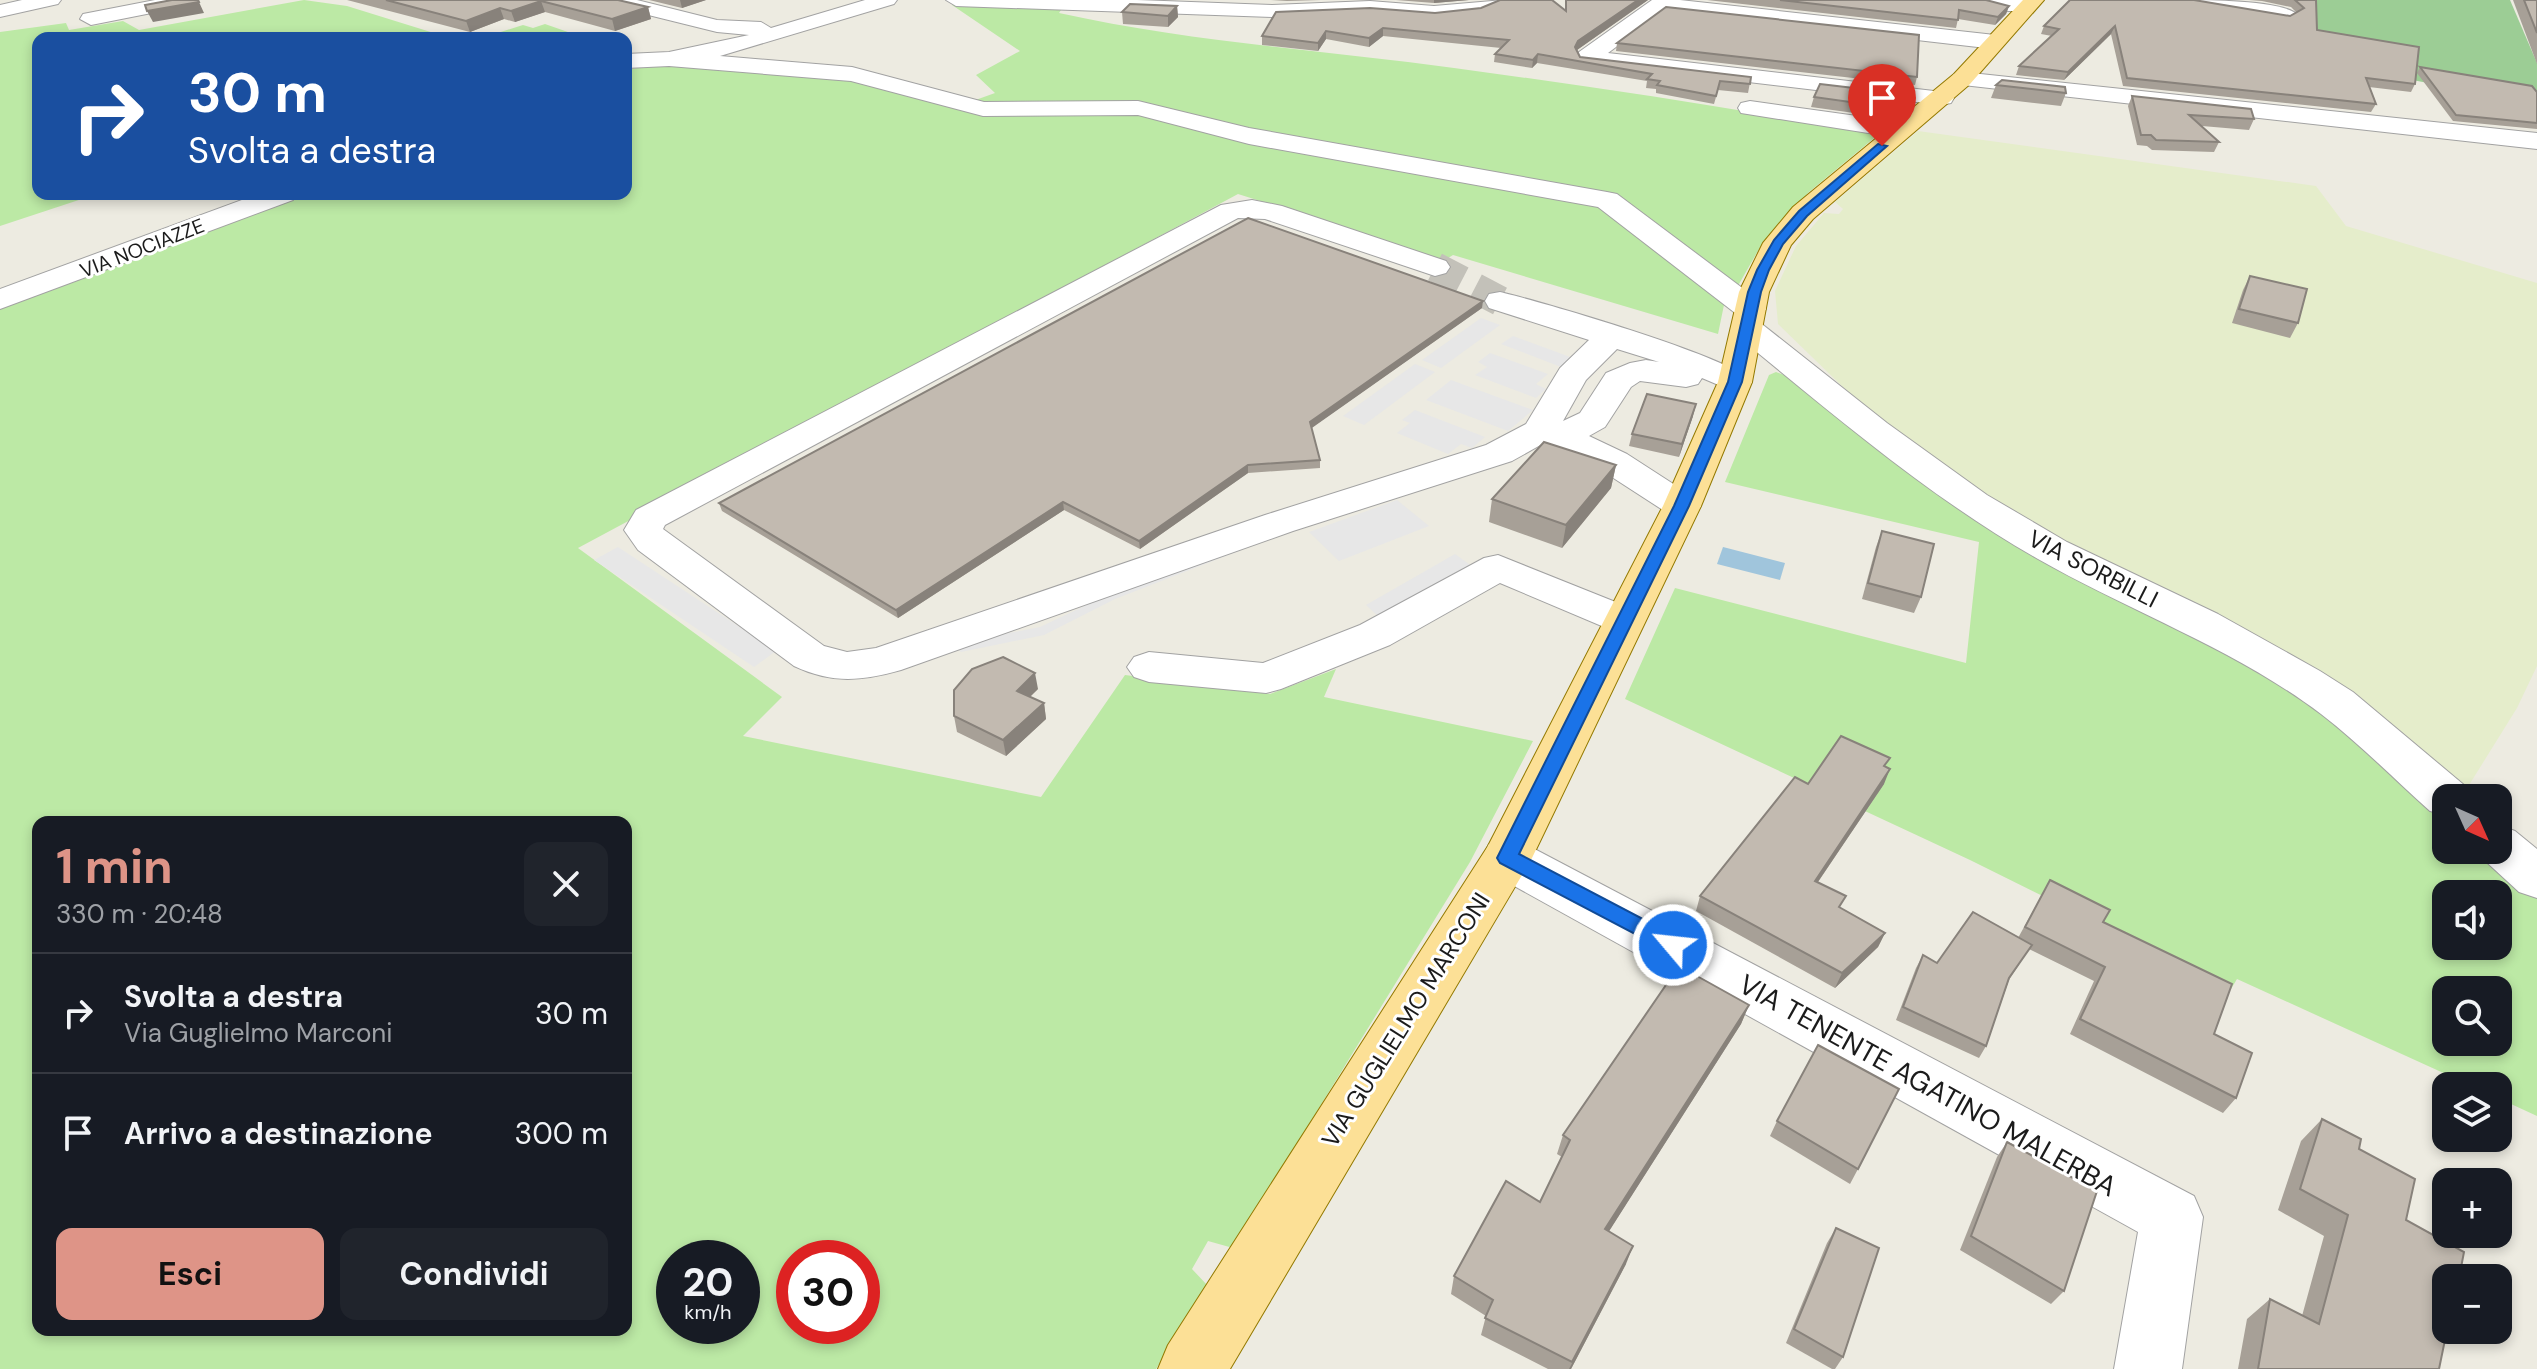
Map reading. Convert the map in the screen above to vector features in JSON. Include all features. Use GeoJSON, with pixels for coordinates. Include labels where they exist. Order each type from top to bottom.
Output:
{"type":"FeatureCollection","features":[{"type":"Feature","properties":{"kind":"main road","name":"VIA GUGLIELMO MARCONI"},"geometry":{"type":"LineString","coordinates":[[1192,1369],[1507,858],[1682,506],[1735,382],[1763,270],[1778,243],[1803,213],[1962,79],[2031,2]]}},
{"type":"Feature","properties":{"kind":"street"},"geometry":{"type":"LineString","coordinates":[[0,11],[51,0]]}},
{"type":"Feature","properties":{"kind":"street"},"geometry":{"type":"LineString","coordinates":[[91,19],[187,0]]}},
{"type":"Feature","properties":{"kind":"street"},"geometry":{"type":"LineString","coordinates":[[611,0],[717,26],[761,29],[837,15]]}},
{"type":"Feature","properties":{"kind":"street"},"geometry":{"type":"LineString","coordinates":[[632,61],[669,59],[736,46],[887,0]]}},
{"type":"Feature","properties":{"kind":"street"},"geometry":{"type":"LineString","coordinates":[[956,0],[1272,11],[1370,7],[1434,12],[1472,9],[1494,0]]}},
{"type":"Feature","properties":{"kind":"street"},"geometry":{"type":"LineString","coordinates":[[1984,0],[2031,2]]}},
{"type":"Feature","properties":{"kind":"street"},"geometry":{"type":"LineString","coordinates":[[2193,0],[2287,15]]}},
{"type":"Feature","properties":{"kind":"street"},"geometry":{"type":"LineString","coordinates":[[1942,98],[1587,57],[1662,2],[1995,42]]}},
{"type":"Feature","properties":{"kind":"street"},"geometry":{"type":"LineString","coordinates":[[632,60],[716,42],[725,33],[717,26]]}},
{"type":"Feature","properties":{"kind":"street"},"geometry":{"type":"LineString","coordinates":[[736,46],[772,66]]}},
{"type":"Feature","properties":{"kind":"street","name":"VIA SORBILLI"},"geometry":{"type":"LineString","coordinates":[[669,59],[852,74],[950,103],[983,109],[1138,108],[1249,136],[1607,200],[1875,430],[2012,528],[2203,624],[2304,682],[2337,703],[2432,785]]}},
{"type":"Feature","properties":{"kind":"street"},"geometry":{"type":"LineString","coordinates":[[1962,79],[2537,141]]}},
{"type":"Feature","properties":{"kind":"street"},"geometry":{"type":"LineString","coordinates":[[1750,108],[1900,130]]}},
{"type":"Feature","properties":{"kind":"street","name":"VIA NOCIAZZE"},"geometry":{"type":"LineString","coordinates":[[0,300],[267,200]]}},
{"type":"Feature","properties":{"kind":"street"},"geometry":{"type":"LineString","coordinates":[[1435,267],[1272,212],[1252,208],[1231,211],[650,518],[643,530],[652,542],[809,656],[831,668],[854,667],[886,660],[1279,523],[1457,468],[1593,420],[1618,380],[1630,373],[1646,370],[1735,382]]}},
{"type":"Feature","properties":{"kind":"street"},"geometry":{"type":"LineString","coordinates":[[1500,301],[1701,365],[1735,382]]}},
{"type":"Feature","properties":{"kind":"street"},"geometry":{"type":"LineString","coordinates":[[1551,434],[1572,375],[1610,338]]}},
{"type":"Feature","properties":{"kind":"street"},"geometry":{"type":"LineString","coordinates":[[1551,434],[1613,460],[1682,506]]}},
{"type":"Feature","properties":{"kind":"street"},"geometry":{"type":"LineString","coordinates":[[1149,667],[1266,678],[1375,635],[1498,567],[1623,621]]}},
{"type":"Feature","properties":{"kind":"street"},"geometry":{"type":"LineString","coordinates":[[2512,856],[2537,878]]}},
{"type":"Feature","properties":{"kind":"street","name":"VIA TENENTE AGATINO MALERBA"},"geometry":{"type":"LineString","coordinates":[[1507,858],[2172,1217],[2148,1369]]}},
{"type":"Feature","properties":{"kind":"green space"},"geometry":{"type":"Polygon","coordinates":[[[304,0],[347,6],[431,32],[32,32],[32,200],[79,200],[0,226],[0,32],[66,23],[69,30],[123,21],[139,30],[304,0]]]}},
{"type":"Feature","properties":{"kind":"green space"},"geometry":{"type":"Polygon","coordinates":[[[2307,0],[2510,0],[2537,63],[2537,104],[2319,62],[2307,0]]]}},
{"type":"Feature","properties":{"kind":"green space"},"geometry":{"type":"Polygon","coordinates":[[[952,5],[1049,7],[1061,10],[1059,13],[1157,31],[1560,83],[1879,134],[1809,192],[1763,242],[1735,291],[1616,201],[1276,137],[1129,101],[1110,104],[970,102],[995,93],[976,75],[1020,51],[952,5]]]}},
{"type":"Feature","properties":{"kind":"green space"},"geometry":{"type":"Polygon","coordinates":[[[545,24],[568,32],[501,32],[523,25],[533,28],[545,24]]]}},
{"type":"Feature","properties":{"kind":"green space"},"geometry":{"type":"Polygon","coordinates":[[[654,65],[799,70],[862,82],[979,113],[1132,113],[1595,203],[1725,300],[1718,334],[1453,255],[1445,260],[1238,194],[578,548],[782,697],[743,736],[1041,797],[1125,675],[1270,694],[1336,669],[1324,697],[1533,741],[1470,862],[1233,1248],[1208,1241],[1192,1269],[1208,1286],[1156,1369],[0,1369],[0,306],[279,200],[632,200],[632,69],[654,65]]]}},
{"type":"Feature","properties":{"kind":"green space"},"geometry":{"type":"Polygon","coordinates":[[[1918,131],[2316,186],[2346,226],[2537,283],[2537,666],[2517,708],[2470,784],[2438,784],[2047,541],[1879,422],[1778,324],[1775,291],[1796,246],[1824,213],[1839,214],[1843,209],[1835,202],[1918,131]]]}},
{"type":"Feature","properties":{"kind":"green space"},"geometry":{"type":"Polygon","coordinates":[[[1776,372],[2297,687],[2432,799],[2432,864],[2505,864],[2537,893],[2537,1116],[2512,1104],[2512,1072],[2441,1072],[2237,979],[2231,989],[1970,860],[1625,699],[1675,588],[1966,663],[1979,542],[1725,482],[1769,375],[1776,372]]]}},
{"type":"Feature","properties":{"kind":"shaded area"},"geometry":{"type":"Polygon","coordinates":[[[1481,318],[1500,325],[1441,368],[1422,360],[1481,318]]]}},
{"type":"Feature","properties":{"kind":"shaded area"},"geometry":{"type":"Polygon","coordinates":[[[1513,336],[1573,358],[1561,367],[1501,344],[1513,336]]]}},
{"type":"Feature","properties":{"kind":"shaded area"},"geometry":{"type":"Polygon","coordinates":[[[1490,353],[1548,374],[1536,384],[1546,389],[1536,398],[1475,375],[1487,367],[1478,362],[1490,353]]]}},
{"type":"Feature","properties":{"kind":"shaded area"},"geometry":{"type":"Polygon","coordinates":[[[1415,364],[1435,372],[1364,425],[1343,416],[1415,364]]]}},
{"type":"Feature","properties":{"kind":"shaded area"},"geometry":{"type":"Polygon","coordinates":[[[1451,380],[1533,410],[1508,431],[1426,400],[1451,380]]]}},
{"type":"Feature","properties":{"kind":"shaded area"},"geometry":{"type":"Polygon","coordinates":[[[1415,410],[1485,437],[1472,448],[1461,444],[1448,454],[1397,433],[1410,423],[1402,420],[1415,410]]]}},
{"type":"Feature","properties":{"kind":"shaded area"},"geometry":{"type":"Polygon","coordinates":[[[1397,500],[1429,526],[1339,561],[1309,532],[1397,500]]]}},
{"type":"Feature","properties":{"kind":"shaded area"},"geometry":{"type":"Polygon","coordinates":[[[1272,538],[1115,599],[1044,635],[961,652],[952,644],[1040,627],[1112,593],[1272,538]]]}},
{"type":"Feature","properties":{"kind":"shaded area"},"geometry":{"type":"Polygon","coordinates":[[[618,547],[776,651],[754,667],[594,560],[618,547]]]}},
{"type":"Feature","properties":{"kind":"shaded area"},"geometry":{"type":"Polygon","coordinates":[[[1455,554],[1473,567],[1381,619],[1366,605],[1455,554]]]}},
{"type":"Feature","properties":{"kind":"water"},"geometry":{"type":"Polygon","coordinates":[[[1723,547],[1785,563],[1780,580],[1717,564],[1723,547]]]}},
{"type":"Feature","properties":{"kind":"building"},"geometry":{"type":"Polygon","coordinates":[[[172,0],[199,2],[147,11],[145,5],[172,0]]]}},
{"type":"Feature","properties":{"kind":"building"},"geometry":{"type":"Polygon","coordinates":[[[386,0],[618,0],[648,7],[612,19],[541,1],[511,11],[500,8],[466,21],[386,0]]]}},
{"type":"Feature","properties":{"kind":"building"},"geometry":{"type":"Polygon","coordinates":[[[1500,0],[1552,0],[1566,11],[1566,0],[1638,0],[1578,41],[1575,47],[1580,57],[1751,77],[1750,84],[1720,81],[1716,96],[1657,85],[1660,81],[1647,79],[1652,74],[1538,54],[1533,60],[1495,54],[1509,40],[1383,28],[1369,38],[1326,31],[1318,43],[1262,36],[1276,12],[1370,8],[1435,13],[1481,8],[1500,0]]]}},
{"type":"Feature","properties":{"kind":"building"},"geometry":{"type":"Polygon","coordinates":[[[1780,0],[1986,0],[2009,6],[1998,17],[1959,10],[1958,20],[1780,0]]]}},
{"type":"Feature","properties":{"kind":"building"},"geometry":{"type":"Polygon","coordinates":[[[2070,0],[2194,0],[2290,16],[2304,8],[2295,0],[2316,0],[2317,30],[2419,47],[2415,84],[2366,78],[2376,104],[2127,78],[2115,26],[2068,72],[2019,66],[2059,29],[2044,26],[2070,0]]]}},
{"type":"Feature","properties":{"kind":"building"},"geometry":{"type":"Polygon","coordinates":[[[2524,0],[2537,0],[2537,33],[2524,0]]]}},
{"type":"Feature","properties":{"kind":"building"},"geometry":{"type":"Polygon","coordinates":[[[1130,4],[1177,6],[1168,16],[1122,12],[1130,4]]]}},
{"type":"Feature","properties":{"kind":"building"},"geometry":{"type":"Polygon","coordinates":[[[1666,7],[1919,35],[1917,77],[1617,43],[1666,7]]]}},
{"type":"Feature","properties":{"kind":"building"},"geometry":{"type":"Polygon","coordinates":[[[2420,67],[2532,86],[2537,92],[2537,123],[2456,115],[2420,67]]]}},
{"type":"Feature","properties":{"kind":"building"},"geometry":{"type":"Polygon","coordinates":[[[2002,80],[2065,87],[2066,93],[1996,85],[2002,80]]]}},
{"type":"Feature","properties":{"kind":"building"},"geometry":{"type":"Polygon","coordinates":[[[1820,84],[1905,94],[1893,108],[1814,97],[1820,84]]]}},
{"type":"Feature","properties":{"kind":"building"},"geometry":{"type":"Polygon","coordinates":[[[2132,96],[2251,109],[2254,119],[2189,115],[2219,142],[2156,140],[2151,135],[2141,135],[2132,96]]]}},
{"type":"Feature","properties":{"kind":"building"},"geometry":{"type":"Polygon","coordinates":[[[1248,218],[1483,301],[1310,422],[1320,460],[1248,465],[1139,541],[1063,502],[896,610],[719,503],[1248,218]]]}},
{"type":"Feature","properties":{"kind":"building"},"geometry":{"type":"Polygon","coordinates":[[[2250,276],[2307,289],[2298,323],[2239,309],[2250,276]]]}},
{"type":"Feature","properties":{"kind":"building"},"geometry":{"type":"Polygon","coordinates":[[[1647,394],[1696,404],[1682,444],[1632,434],[1647,394]]]}},
{"type":"Feature","properties":{"kind":"building"},"geometry":{"type":"Polygon","coordinates":[[[1544,442],[1616,465],[1566,525],[1492,499],[1544,442]]]}},
{"type":"Feature","properties":{"kind":"building"},"geometry":{"type":"Polygon","coordinates":[[[1882,531],[1934,544],[1921,597],[1868,583],[1882,531]]]}},
{"type":"Feature","properties":{"kind":"building"},"geometry":{"type":"Polygon","coordinates":[[[1003,657],[1035,673],[1017,691],[1044,703],[1003,740],[954,716],[954,690],[972,669],[1003,657]]]}},
{"type":"Feature","properties":{"kind":"building"},"geometry":{"type":"Polygon","coordinates":[[[1841,736],[1890,758],[1884,766],[1890,769],[1815,881],[1846,896],[1839,907],[1885,933],[1842,973],[1700,896],[1795,777],[1808,784],[1841,736]]]}},
{"type":"Feature","properties":{"kind":"building"},"geometry":{"type":"Polygon","coordinates":[[[2050,880],[2110,910],[2103,922],[2232,984],[2214,1034],[2252,1053],[2236,1098],[2080,1019],[2105,967],[2025,927],[2050,880]]]}},
{"type":"Feature","properties":{"kind":"building"},"geometry":{"type":"Polygon","coordinates":[[[1973,912],[2032,945],[2009,978],[1986,1046],[1903,1007],[1923,955],[1937,963],[1973,912]]]}},
{"type":"Feature","properties":{"kind":"building"},"geometry":{"type":"Polygon","coordinates":[[[1679,966],[1749,1005],[1605,1229],[1633,1246],[1572,1362],[1485,1318],[1493,1300],[1454,1276],[1506,1181],[1540,1202],[1570,1140],[1563,1135],[1679,966]]]}},
{"type":"Feature","properties":{"kind":"building"},"geometry":{"type":"Polygon","coordinates":[[[1818,1045],[1899,1089],[1858,1169],[1777,1121],[1818,1045]]]}},
{"type":"Feature","properties":{"kind":"building"},"geometry":{"type":"Polygon","coordinates":[[[2322,1119],[2361,1139],[2359,1149],[2415,1179],[2406,1220],[2432,1234],[2432,1248],[2457,1248],[2464,1252],[2462,1264],[2432,1264],[2432,1344],[2444,1344],[2439,1369],[2258,1369],[2270,1299],[2319,1324],[2348,1215],[2300,1189],[2322,1119]]]}},
{"type":"Feature","properties":{"kind":"building"},"geometry":{"type":"Polygon","coordinates":[[[2007,1142],[2097,1191],[2064,1291],[1971,1236],[2007,1142]]]}},
{"type":"Feature","properties":{"kind":"building"},"geometry":{"type":"Polygon","coordinates":[[[1836,1228],[1879,1248],[1843,1357],[1794,1329],[1836,1228]]]}},
{"type":"Feature","properties":{"kind":"tunnel"},"geometry":{"type":"LineString","coordinates":[[1435,267],[1500,301]]}},
{"type":"Feature","properties":{"kind":"route"},"geometry":{"type":"LineString","coordinates":[[1673,945],[1507,858],[1682,506],[1735,382],[1754,292],[1763,270],[1778,243],[1803,213],[1882,146]]}}]}
